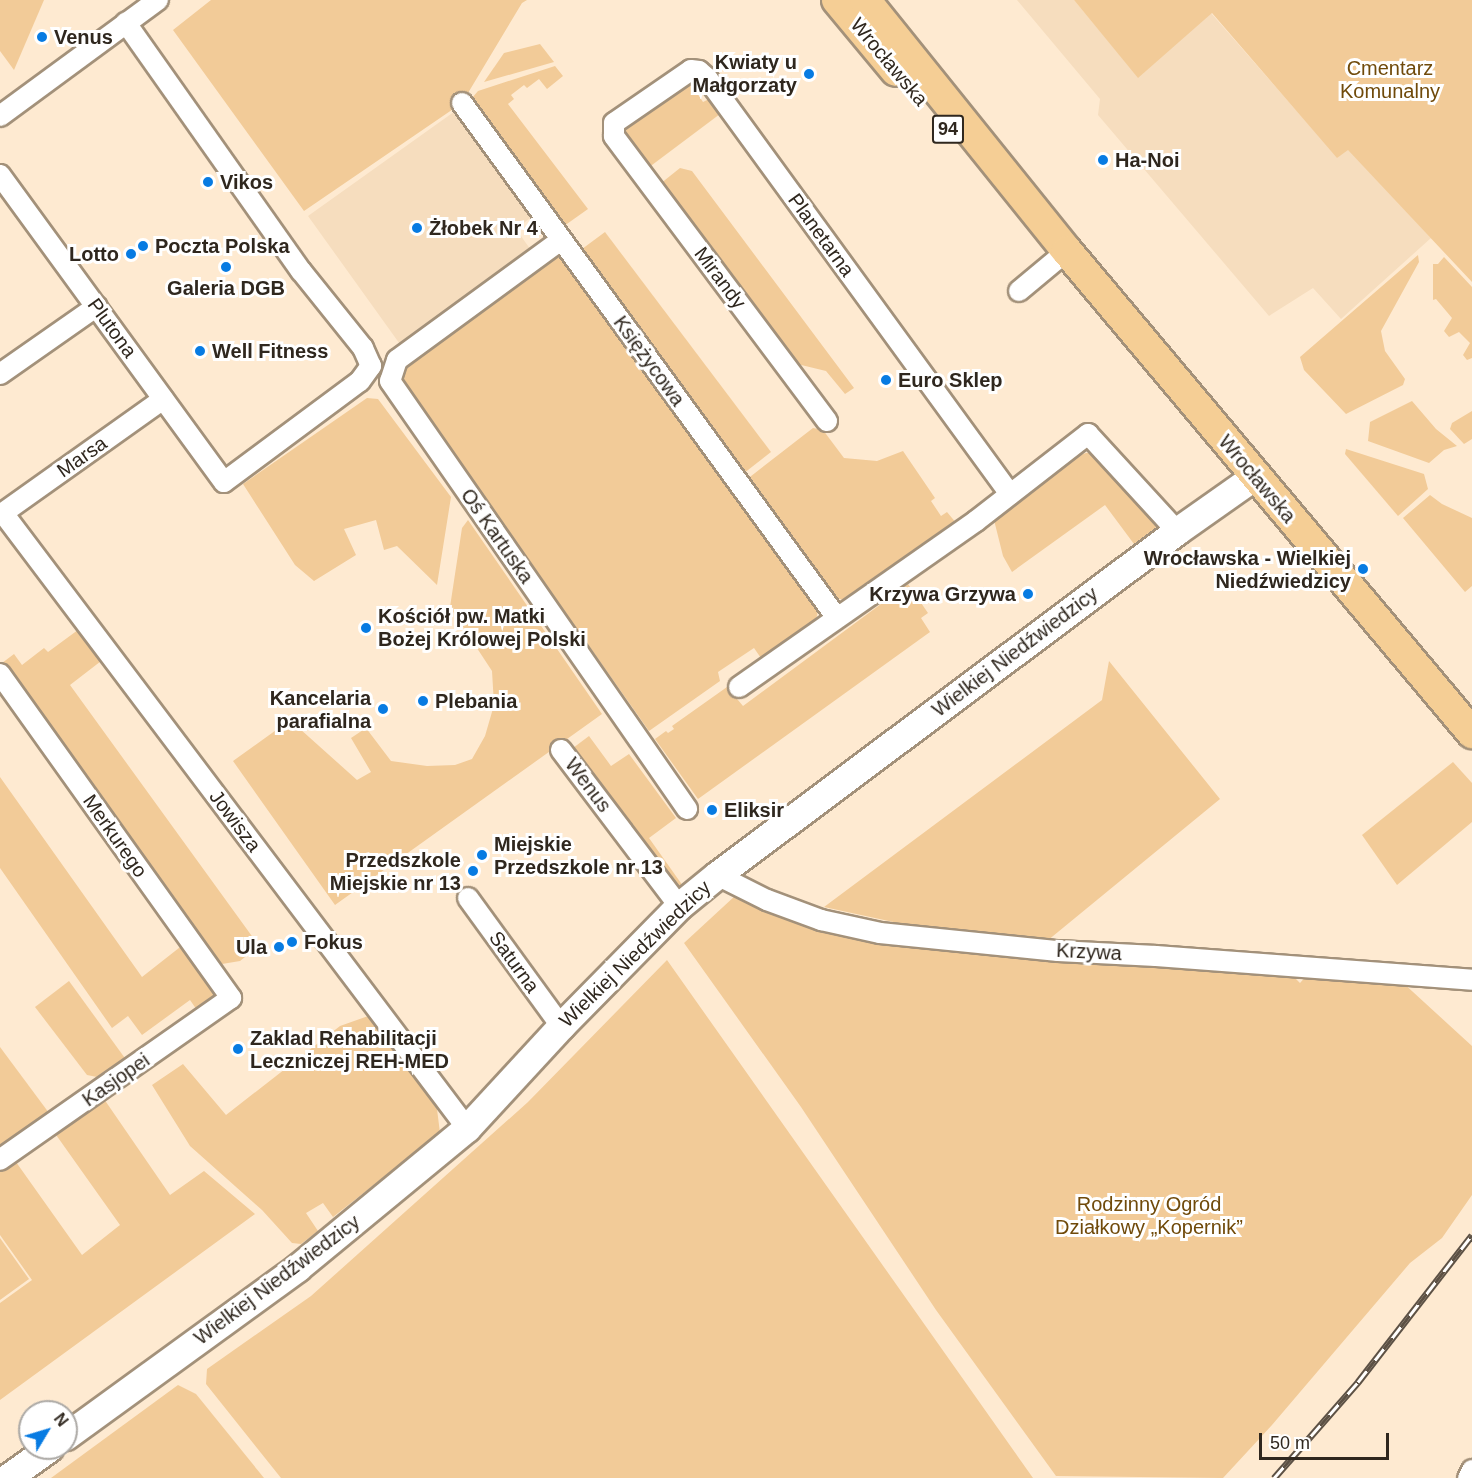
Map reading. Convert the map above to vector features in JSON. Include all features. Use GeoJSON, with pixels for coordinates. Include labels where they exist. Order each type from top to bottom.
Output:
{"type":"FeatureCollection","features":[{"type":"Feature","properties":{"kind":"main road","name":"Wrocławska"},"geometry":{"type":"LineString","coordinates":[[837,0],[928,109],[1067,251]]}},
{"type":"Feature","properties":{"kind":"main road","name":"Wrocławska"},"geometry":{"type":"LineString","coordinates":[[865,0],[1067,251],[1472,733]]}},
{"type":"Feature","properties":{"kind":"street"},"geometry":{"type":"LineString","coordinates":[[0,116],[159,0]]}},
{"type":"Feature","properties":{"kind":"street","name":"Plutona"},"geometry":{"type":"LineString","coordinates":[[0,175],[224,482],[360,381],[371,366],[363,348],[302,271],[126,23]]}},
{"type":"Feature","properties":{"kind":"street","name":"Planetarna"},"geometry":{"type":"LineString","coordinates":[[614,136],[614,123],[673,80],[691,70],[699,70],[1010,494]]}},
{"type":"Feature","properties":{"kind":"street","name":"Księżycowa"},"geometry":{"type":"LineString","coordinates":[[462,103],[837,618]]}},
{"type":"Feature","properties":{"kind":"street","name":"Mirandy"},"geometry":{"type":"LineString","coordinates":[[614,136],[827,421]]}},
{"type":"Feature","properties":{"kind":"street","name":"Oś Kartuska"},"geometry":{"type":"LineString","coordinates":[[561,240],[397,360],[390,381],[687,809]]}},
{"type":"Feature","properties":{"kind":"street"},"geometry":{"type":"LineString","coordinates":[[1019,291],[1067,251]]}},
{"type":"Feature","properties":{"kind":"street"},"geometry":{"type":"LineString","coordinates":[[0,374],[97,306]]}},
{"type":"Feature","properties":{"kind":"street","name":"Marsa"},"geometry":{"type":"LineString","coordinates":[[2,514],[163,399]]}},
{"type":"Feature","properties":{"kind":"street"},"geometry":{"type":"LineString","coordinates":[[739,687],[976,521],[1088,434],[1177,531]]}},
{"type":"Feature","properties":{"kind":"street","name":"Wielkiej Niedźwiedzicy"},"geometry":{"type":"LineString","coordinates":[[78,1427],[297,1268],[467,1128],[561,1026],[679,906],[717,875],[1177,531],[1256,476]]}},
{"type":"Feature","properties":{"kind":"street","name":"Jowisza"},"geometry":{"type":"LineString","coordinates":[[2,514],[467,1128]]}},
{"type":"Feature","properties":{"kind":"street","name":"Merkurego"},"geometry":{"type":"LineString","coordinates":[[0,674],[231,998]]}},
{"type":"Feature","properties":{"kind":"street","name":"Wenus"},"geometry":{"type":"LineString","coordinates":[[561,750],[679,906]]}},
{"type":"Feature","properties":{"kind":"street","name":"Krzywa"},"geometry":{"type":"LineString","coordinates":[[717,875],[766,900],[810,916],[880,933],[1058,951],[1156,956],[1472,980]]}},
{"type":"Feature","properties":{"kind":"street","name":"Saturna"},"geometry":{"type":"LineString","coordinates":[[468,898],[561,1026]]}},
{"type":"Feature","properties":{"kind":"street","name":"Kasjopei"},"geometry":{"type":"LineString","coordinates":[[0,1160],[231,998]]}},
{"type":"Feature","properties":{"kind":"street"},"geometry":{"type":"LineString","coordinates":[[7,1478],[32,1460]]}},
{"type":"Feature","properties":{"kind":"street"},"geometry":{"type":"LineString","coordinates":[[1468,1478],[1472,1470]]}},
{"type":"Feature","properties":{"kind":"shaded area"},"geometry":{"type":"Polygon","coordinates":[[[1017,0],[1074,0],[1138,77],[1211,13],[1337,157],[1348,149],[1431,238],[1341,319],[1313,288],[1269,316],[1098,115],[1100,99],[1017,0]]]}},
{"type":"Feature","properties":{"kind":"shaded area","name":"Żłobek Nr 4"},"geometry":{"type":"Polygon","coordinates":[[[458,109],[534,215],[516,229],[533,253],[402,347],[308,216],[458,109]]]}},
{"type":"Feature","properties":{"kind":"green space"},"geometry":{"type":"Polygon","coordinates":[[[0,0],[44,0],[14,70],[0,51],[0,0]]]}},
{"type":"Feature","properties":{"kind":"green space"},"geometry":{"type":"Polygon","coordinates":[[[211,0],[527,0],[522,3],[462,103],[304,211],[173,30],[211,0]]]}},
{"type":"Feature","properties":{"kind":"green space","name":"Cmentarz Komunalny"},"geometry":{"type":"Polygon","coordinates":[[[1074,0],[1472,0],[1472,282],[1348,150],[1337,158],[1212,13],[1138,78],[1074,0]]]}},
{"type":"Feature","properties":{"kind":"green space"},"geometry":{"type":"Polygon","coordinates":[[[540,44],[554,62],[484,82],[504,53],[540,44]]]}},
{"type":"Feature","properties":{"kind":"green space"},"geometry":{"type":"Polygon","coordinates":[[[555,66],[563,76],[547,89],[539,79],[527,88],[524,85],[511,95],[514,99],[508,104],[588,209],[564,226],[471,107],[472,98],[478,91],[555,66]]]}},
{"type":"Feature","properties":{"kind":"green space"},"geometry":{"type":"Polygon","coordinates":[[[691,77],[701,86],[695,90],[703,102],[709,99],[720,114],[648,168],[624,134],[626,122],[691,77]]]}},
{"type":"Feature","properties":{"kind":"green space"},"geometry":{"type":"Polygon","coordinates":[[[680,168],[692,171],[854,388],[845,394],[826,371],[793,363],[660,184],[680,168]]]}},
{"type":"Feature","properties":{"kind":"green space"},"geometry":{"type":"Polygon","coordinates":[[[605,232],[771,452],[739,477],[578,252],[605,232]]]}},
{"type":"Feature","properties":{"kind":"green space"},"geometry":{"type":"Polygon","coordinates":[[[559,252],[818,610],[815,626],[763,661],[754,648],[718,672],[720,681],[649,731],[400,378],[401,366],[559,252]]]}},
{"type":"Feature","properties":{"kind":"green space"},"geometry":{"type":"Polygon","coordinates":[[[1418,255],[1419,262],[1381,331],[1385,351],[1405,379],[1403,385],[1346,414],[1304,370],[1300,357],[1418,255]]]}},
{"type":"Feature","properties":{"kind":"green space"},"geometry":{"type":"Polygon","coordinates":[[[1444,257],[1472,287],[1472,358],[1467,360],[1463,355],[1470,343],[1459,332],[1449,337],[1444,331],[1452,318],[1436,299],[1433,300],[1433,264],[1438,264],[1444,257]]]}},
{"type":"Feature","properties":{"kind":"green space"},"geometry":{"type":"Polygon","coordinates":[[[367,398],[378,399],[451,497],[437,585],[397,546],[384,550],[376,520],[344,529],[356,555],[314,581],[295,565],[243,484],[367,398]]]}},
{"type":"Feature","properties":{"kind":"green space"},"geometry":{"type":"Polygon","coordinates":[[[1412,401],[1436,429],[1457,446],[1444,450],[1429,463],[1368,441],[1370,422],[1412,401]]]}},
{"type":"Feature","properties":{"kind":"green space"},"geometry":{"type":"Polygon","coordinates":[[[1472,411],[1472,439],[1464,444],[1450,429],[1452,423],[1472,411]]]}},
{"type":"Feature","properties":{"kind":"green space"},"geometry":{"type":"Polygon","coordinates":[[[813,428],[823,430],[844,458],[877,461],[903,451],[935,498],[931,501],[941,516],[947,512],[957,524],[846,600],[834,598],[746,480],[813,428]]]}},
{"type":"Feature","properties":{"kind":"green space"},"geometry":{"type":"Polygon","coordinates":[[[1346,449],[1424,474],[1428,489],[1398,516],[1345,454],[1346,449]]]}},
{"type":"Feature","properties":{"kind":"green space"},"geometry":{"type":"Polygon","coordinates":[[[1086,453],[1097,453],[1158,522],[1158,526],[1134,544],[1105,505],[1012,572],[1003,556],[994,520],[1075,457],[1086,453]]]}},
{"type":"Feature","properties":{"kind":"green space"},"geometry":{"type":"Polygon","coordinates":[[[1430,495],[1442,504],[1472,518],[1472,586],[1465,592],[1403,518],[1430,495]]]}},
{"type":"Feature","properties":{"kind":"green space"},"geometry":{"type":"Polygon","coordinates":[[[468,520],[602,714],[335,905],[233,761],[290,720],[357,780],[371,772],[351,738],[366,728],[391,761],[427,766],[455,765],[472,759],[485,736],[494,705],[492,671],[450,607],[462,528],[468,520]]]}},
{"type":"Feature","properties":{"kind":"green space"},"geometry":{"type":"Polygon","coordinates":[[[908,584],[928,613],[921,618],[930,632],[698,799],[655,739],[666,731],[668,733],[674,729],[672,726],[727,687],[743,706],[908,584]]]}},
{"type":"Feature","properties":{"kind":"green space"},"geometry":{"type":"Polygon","coordinates":[[[82,627],[105,658],[70,685],[259,946],[240,961],[216,965],[2,663],[14,654],[22,665],[44,648],[48,652],[82,627]]]}},
{"type":"Feature","properties":{"kind":"green space"},"geometry":{"type":"Polygon","coordinates":[[[1109,661],[1220,799],[1047,941],[935,931],[824,907],[1102,700],[1109,661]]]}},
{"type":"Feature","properties":{"kind":"green space"},"geometry":{"type":"Polygon","coordinates":[[[589,736],[611,766],[629,754],[676,818],[649,838],[683,886],[673,894],[569,751],[589,736]]]}},
{"type":"Feature","properties":{"kind":"green space"},"geometry":{"type":"Polygon","coordinates":[[[1453,762],[1472,783],[1472,822],[1397,885],[1362,835],[1453,762]]]}},
{"type":"Feature","properties":{"kind":"green space"},"geometry":{"type":"Polygon","coordinates":[[[0,777],[142,977],[184,944],[215,990],[214,999],[199,1013],[190,1000],[142,1035],[128,1016],[112,1028],[0,868],[0,777]]]}},
{"type":"Feature","properties":{"kind":"green space","name":"Rodzinny Ogród Działkowy „Kopernik”"},"geometry":{"type":"Polygon","coordinates":[[[736,895],[835,929],[1289,972],[1300,983],[1309,973],[1401,981],[1472,1046],[1472,1195],[1442,1238],[1410,1263],[1272,1425],[1223,1478],[1056,1476],[936,1310],[801,1107],[684,943],[736,895]]]}},
{"type":"Feature","properties":{"kind":"green space"},"geometry":{"type":"Polygon","coordinates":[[[667,960],[1033,1478],[281,1478],[206,1384],[207,1369],[311,1296],[528,1102],[667,960]]]}},
{"type":"Feature","properties":{"kind":"green space"},"geometry":{"type":"Polygon","coordinates":[[[69,981],[127,1061],[102,1078],[87,1075],[35,1007],[69,981]]]}},
{"type":"Feature","properties":{"kind":"green space"},"geometry":{"type":"Polygon","coordinates":[[[371,1015],[437,1109],[440,1133],[333,1217],[323,1203],[306,1213],[318,1231],[301,1244],[292,1243],[262,1210],[190,1146],[152,1085],[183,1064],[226,1115],[340,1026],[371,1015]]]}},
{"type":"Feature","properties":{"kind":"green space"},"geometry":{"type":"Polygon","coordinates":[[[0,1047],[49,1113],[37,1125],[0,1151],[0,1047]]]}},
{"type":"Feature","properties":{"kind":"green space"},"geometry":{"type":"Polygon","coordinates":[[[104,1099],[170,1195],[204,1171],[255,1214],[0,1400],[0,1303],[32,1280],[0,1235],[0,1172],[16,1162],[82,1255],[120,1225],[54,1132],[104,1099]]]}},
{"type":"Feature","properties":{"kind":"green space"},"geometry":{"type":"Polygon","coordinates":[[[0,1238],[29,1279],[0,1300],[0,1238]]]}},
{"type":"Feature","properties":{"kind":"green space"},"geometry":{"type":"Polygon","coordinates":[[[178,1385],[196,1394],[264,1478],[51,1478],[178,1385]]]}},
{"type":"Feature","properties":{"kind":"railway"},"geometry":{"type":"LineString","coordinates":[[1274,1478],[1358,1382],[1472,1235]]}},
{"type":"Feature","properties":{"kind":"place","name":"Venus"},"geometry":{"type":"Point","coordinates":[42,37]}},
{"type":"Feature","properties":{"kind":"place","name":"Kwiaty u Małgorzaty"},"geometry":{"type":"Point","coordinates":[809,74]}},
{"type":"Feature","properties":{"kind":"place","name":"Ha-Noi"},"geometry":{"type":"Point","coordinates":[1103,160]}},
{"type":"Feature","properties":{"kind":"place","name":"Vikos"},"geometry":{"type":"Point","coordinates":[208,182]}},
{"type":"Feature","properties":{"kind":"place","name":"Żłobek Nr 4"},"geometry":{"type":"Point","coordinates":[417,228]}},
{"type":"Feature","properties":{"kind":"place","name":"Poczta Polska"},"geometry":{"type":"Point","coordinates":[143,246]}},
{"type":"Feature","properties":{"kind":"place","name":"Lotto"},"geometry":{"type":"Point","coordinates":[131,254]}},
{"type":"Feature","properties":{"kind":"place","name":"Galeria DGB"},"geometry":{"type":"Point","coordinates":[226,267]}},
{"type":"Feature","properties":{"kind":"place","name":"Well Fitness"},"geometry":{"type":"Point","coordinates":[200,351]}},
{"type":"Feature","properties":{"kind":"place","name":"Euro Sklep"},"geometry":{"type":"Point","coordinates":[886,380]}},
{"type":"Feature","properties":{"kind":"place","name":"Wrocławska - Wielkiej Niedźwiedzicy"},"geometry":{"type":"Point","coordinates":[1363,569]}},
{"type":"Feature","properties":{"kind":"place","name":"Krzywa Grzywa"},"geometry":{"type":"Point","coordinates":[1028,594]}},
{"type":"Feature","properties":{"kind":"place","name":"Kościół pw. Matki Bożej Królowej Polski"},"geometry":{"type":"Point","coordinates":[366,628]}},
{"type":"Feature","properties":{"kind":"place","name":"Plebania"},"geometry":{"type":"Point","coordinates":[423,701]}},
{"type":"Feature","properties":{"kind":"place","name":"Kancelaria parafialna"},"geometry":{"type":"Point","coordinates":[383,709]}},
{"type":"Feature","properties":{"kind":"place","name":"Eliksir"},"geometry":{"type":"Point","coordinates":[712,810]}},
{"type":"Feature","properties":{"kind":"place","name":"Miejskie Przedszkole nr 13"},"geometry":{"type":"Point","coordinates":[482,855]}},
{"type":"Feature","properties":{"kind":"place","name":"Przedszkole Miejskie nr 13"},"geometry":{"type":"Point","coordinates":[473,871]}},
{"type":"Feature","properties":{"kind":"place","name":"Fokus"},"geometry":{"type":"Point","coordinates":[292,942]}},
{"type":"Feature","properties":{"kind":"place","name":"Ula"},"geometry":{"type":"Point","coordinates":[279,947]}},
{"type":"Feature","properties":{"kind":"place","name":"Zaklad Rehabilitacji Leczniczej REH-MED"},"geometry":{"type":"Point","coordinates":[238,1049]}}]}
